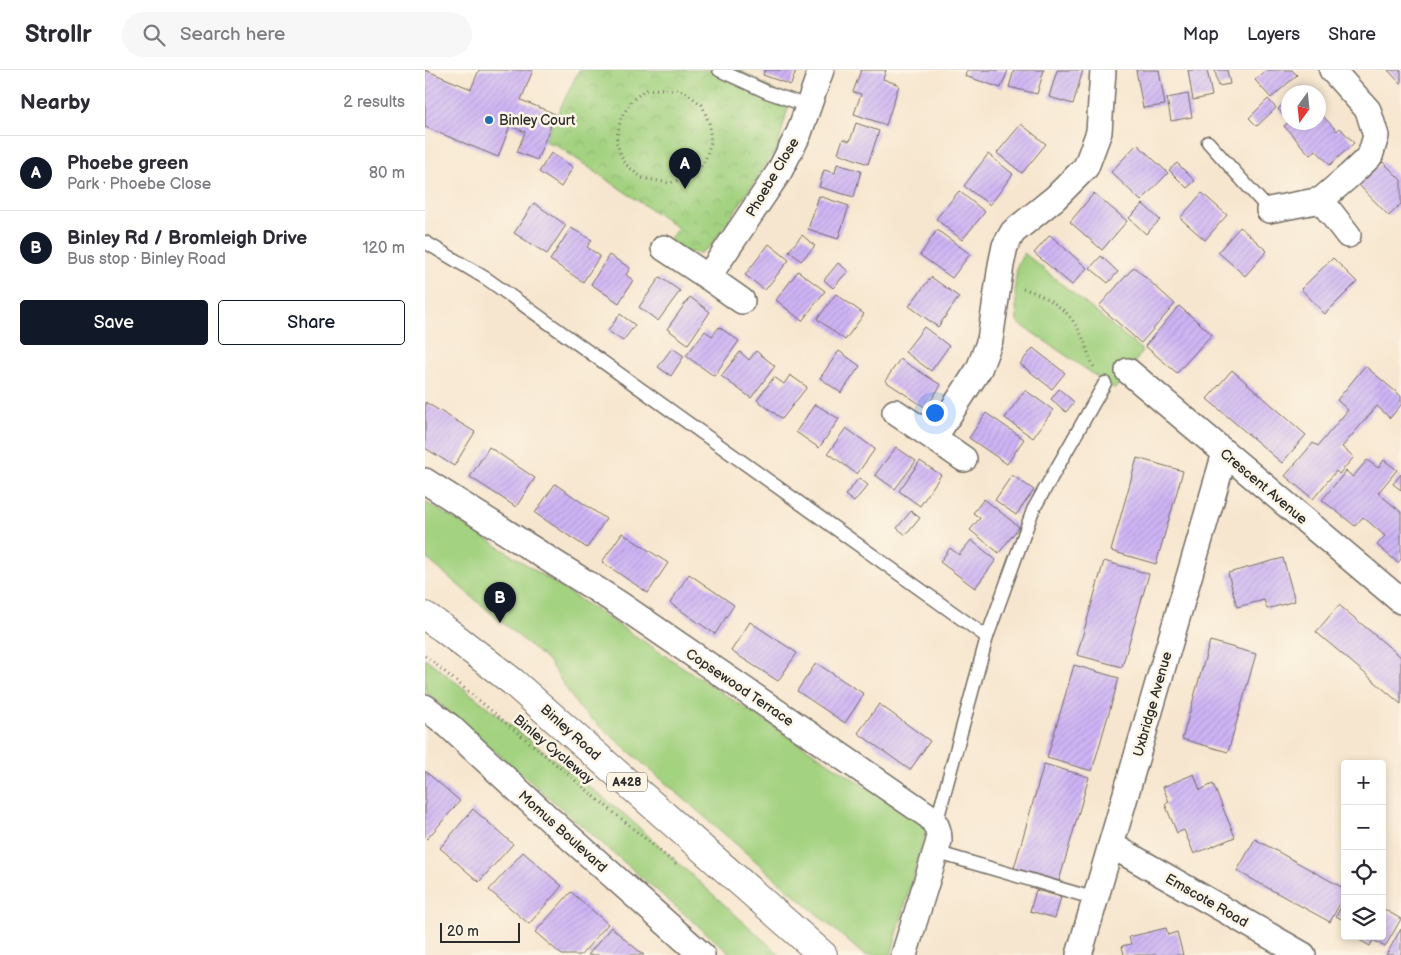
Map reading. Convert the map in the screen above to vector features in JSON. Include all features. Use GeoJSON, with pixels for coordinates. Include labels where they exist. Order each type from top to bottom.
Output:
{"type":"FeatureCollection","features":[{"type":"Feature","properties":{"kind":"main road","name":"Binley Road"},"geometry":{"type":"LineString","coordinates":[[425,616],[513,682],[823,955]]}},
{"type":"Feature","properties":{"kind":"street","name":"Phoebe Close"},"geometry":{"type":"LineString","coordinates":[[708,277],[779,172],[799,133],[821,70]]}},
{"type":"Feature","properties":{"kind":"street"},"geometry":{"type":"LineString","coordinates":[[934,438],[979,369],[990,340],[1005,246],[1013,232],[1055,198],[1085,166],[1099,132],[1103,70]]}},
{"type":"Feature","properties":{"kind":"street"},"geometry":{"type":"LineString","coordinates":[[1269,210],[1321,200],[1370,156],[1376,136],[1368,110],[1332,70]]}},
{"type":"Feature","properties":{"kind":"street"},"geometry":{"type":"LineString","coordinates":[[1321,200],[1348,235]]}},
{"type":"Feature","properties":{"kind":"street"},"geometry":{"type":"LineString","coordinates":[[664,248],[742,301]]}},
{"type":"Feature","properties":{"kind":"street","name":"Crescent Avenue"},"geometry":{"type":"LineString","coordinates":[[1127,371],[1401,601]]}},
{"type":"Feature","properties":{"kind":"street"},"geometry":{"type":"LineString","coordinates":[[895,412],[964,459]]}},
{"type":"Feature","properties":{"kind":"street","name":"Uxbridge Avenue"},"geometry":{"type":"LineString","coordinates":[[1079,955],[1225,453]]}},
{"type":"Feature","properties":{"kind":"street","name":"Copsewood Terrace"},"geometry":{"type":"LineString","coordinates":[[425,481],[618,603],[930,817],[936,824]]}},
{"type":"Feature","properties":{"kind":"street","name":"Momus Boulevard"},"geometry":{"type":"LineString","coordinates":[[425,707],[449,726],[548,818],[702,955]]}},
{"type":"Feature","properties":{"kind":"street"},"geometry":{"type":"LineString","coordinates":[[904,955],[939,841],[936,824]]}},
{"type":"Feature","properties":{"kind":"street","name":"Emscote Road"},"geometry":{"type":"LineString","coordinates":[[1111,845],[1303,955]]}},
{"type":"Feature","properties":{"kind":"lane"},"geometry":{"type":"LineString","coordinates":[[719,70],[767,92],[808,106]]}},
{"type":"Feature","properties":{"kind":"lane"},"geometry":{"type":"LineString","coordinates":[[1208,142],[1269,210]]}},
{"type":"Feature","properties":{"kind":"lane"},"geometry":{"type":"LineString","coordinates":[[425,242],[487,279],[987,637]]}},
{"type":"Feature","properties":{"kind":"lane"},"geometry":{"type":"LineString","coordinates":[[936,824],[987,637],[1033,510],[1105,382]]}},
{"type":"Feature","properties":{"kind":"lane"},"geometry":{"type":"LineString","coordinates":[[935,852],[1096,899]]}},
{"type":"Feature","properties":{"kind":"path"},"geometry":{"type":"LineString","coordinates":[[661,89],[684,92],[702,105],[709,123],[711,142],[705,161],[692,177],[669,183],[642,178],[624,162],[616,141],[621,118],[631,101],[645,90],[661,89]]}},
{"type":"Feature","properties":{"kind":"path"},"geometry":{"type":"LineString","coordinates":[[998,287],[1026,289],[1042,296],[1067,314],[1077,326],[1095,370],[1101,380],[1105,382]]}},
{"type":"Feature","properties":{"kind":"path","name":"Binley Cycleway"},"geometry":{"type":"LineString","coordinates":[[425,656],[685,872]]}},
{"type":"Feature","properties":{"kind":"green space"},"geometry":{"type":"Polygon","coordinates":[[[579,70],[740,70],[790,100],[777,149],[711,246],[700,253],[685,252],[668,241],[678,228],[556,145],[544,141],[579,70]]]}},
{"type":"Feature","properties":{"kind":"green space"},"geometry":{"type":"Polygon","coordinates":[[[1024,253],[1143,351],[1115,389],[1017,322],[1015,287],[1017,266],[1024,253]]]}},
{"type":"Feature","properties":{"kind":"green space"},"geometry":{"type":"Polygon","coordinates":[[[425,502],[475,531],[927,827],[891,955],[864,955],[579,708],[549,662],[425,557],[425,502]]]}},
{"type":"Feature","properties":{"kind":"green space"},"geometry":{"type":"Polygon","coordinates":[[[425,658],[624,814],[780,955],[732,955],[425,691],[425,658]]]}},
{"type":"Feature","properties":{"kind":"building","name":"Binley Court"},"geometry":{"type":"Polygon","coordinates":[[[425,70],[471,89],[479,70],[533,70],[521,100],[555,114],[537,160],[517,152],[525,132],[510,126],[498,157],[425,127],[425,70]]]}},
{"type":"Feature","properties":{"kind":"building"},"geometry":{"type":"Polygon","coordinates":[[[765,70],[796,70],[791,85],[763,75],[765,70]]]}},
{"type":"Feature","properties":{"kind":"building"},"geometry":{"type":"Polygon","coordinates":[[[861,70],[886,70],[883,79],[899,85],[886,125],[854,114],[861,94],[853,92],[861,70]]]}},
{"type":"Feature","properties":{"kind":"building"},"geometry":{"type":"Polygon","coordinates":[[[967,70],[1008,70],[1001,88],[965,76],[967,70]]]}},
{"type":"Feature","properties":{"kind":"building"},"geometry":{"type":"Polygon","coordinates":[[[1014,70],[1044,70],[1037,94],[1009,87],[1014,70]]]}},
{"type":"Feature","properties":{"kind":"building"},"geometry":{"type":"Polygon","coordinates":[[[1057,70],[1083,70],[1073,104],[1049,97],[1057,70]]]}},
{"type":"Feature","properties":{"kind":"building"},"geometry":{"type":"Polygon","coordinates":[[[1136,70],[1159,70],[1165,105],[1143,108],[1136,70]]]}},
{"type":"Feature","properties":{"kind":"building"},"geometry":{"type":"Polygon","coordinates":[[[1188,70],[1207,70],[1212,96],[1193,100],[1188,70]]]}},
{"type":"Feature","properties":{"kind":"building"},"geometry":{"type":"Polygon","coordinates":[[[1215,70],[1227,70],[1230,84],[1218,86],[1215,70]]]}},
{"type":"Feature","properties":{"kind":"building"},"geometry":{"type":"Polygon","coordinates":[[[1267,70],[1292,70],[1297,75],[1286,85],[1281,85],[1281,89],[1271,98],[1255,80],[1267,70]]]}},
{"type":"Feature","properties":{"kind":"building"},"geometry":{"type":"Polygon","coordinates":[[[1388,70],[1401,70],[1401,84],[1398,81],[1388,70]]]}},
{"type":"Feature","properties":{"kind":"building"},"geometry":{"type":"Polygon","coordinates":[[[1188,94],[1192,117],[1171,121],[1167,98],[1188,94]]]}},
{"type":"Feature","properties":{"kind":"building"},"geometry":{"type":"Polygon","coordinates":[[[1268,99],[1276,108],[1257,126],[1249,118],[1268,99]]]}},
{"type":"Feature","properties":{"kind":"building"},"geometry":{"type":"Polygon","coordinates":[[[1326,119],[1337,131],[1340,128],[1354,143],[1330,165],[1316,150],[1310,155],[1288,130],[1326,130],[1326,119]]]}},
{"type":"Feature","properties":{"kind":"building"},"geometry":{"type":"Polygon","coordinates":[[[856,123],[879,131],[868,164],[838,153],[843,139],[850,141],[856,123]]]}},
{"type":"Feature","properties":{"kind":"building"},"geometry":{"type":"Polygon","coordinates":[[[1021,124],[1046,144],[1022,173],[997,153],[1021,124]]]}},
{"type":"Feature","properties":{"kind":"building"},"geometry":{"type":"Polygon","coordinates":[[[1137,144],[1168,173],[1141,201],[1111,172],[1137,144]]]}},
{"type":"Feature","properties":{"kind":"building"},"geometry":{"type":"Polygon","coordinates":[[[551,153],[573,167],[561,187],[539,172],[551,153]]]}},
{"type":"Feature","properties":{"kind":"building"},"geometry":{"type":"Polygon","coordinates":[[[988,154],[1013,174],[990,205],[964,186],[988,154]]]}},
{"type":"Feature","properties":{"kind":"building"},"geometry":{"type":"Polygon","coordinates":[[[1383,162],[1401,180],[1401,204],[1389,216],[1359,185],[1383,162]]]}},
{"type":"Feature","properties":{"kind":"building"},"geometry":{"type":"Polygon","coordinates":[[[1177,163],[1195,181],[1187,188],[1169,170],[1177,163]]]}},
{"type":"Feature","properties":{"kind":"building"},"geometry":{"type":"Polygon","coordinates":[[[837,164],[861,171],[854,197],[819,187],[824,170],[835,173],[837,164]]]}},
{"type":"Feature","properties":{"kind":"building"},"geometry":{"type":"Polygon","coordinates":[[[959,191],[985,212],[962,240],[936,219],[959,191]]]}},
{"type":"Feature","properties":{"kind":"building"},"geometry":{"type":"Polygon","coordinates":[[[1094,193],[1127,221],[1102,250],[1070,222],[1094,193]]]}},
{"type":"Feature","properties":{"kind":"building"},"geometry":{"type":"Polygon","coordinates":[[[1202,193],[1227,215],[1205,240],[1180,218],[1202,193]]]}},
{"type":"Feature","properties":{"kind":"building"},"geometry":{"type":"Polygon","coordinates":[[[819,196],[849,206],[838,239],[808,229],[819,196]]]}},
{"type":"Feature","properties":{"kind":"building"},"geometry":{"type":"Polygon","coordinates":[[[534,203],[566,225],[547,254],[514,233],[534,203]]]}},
{"type":"Feature","properties":{"kind":"building"},"geometry":{"type":"Polygon","coordinates":[[[1143,204],[1160,220],[1146,234],[1129,218],[1143,204]]]}},
{"type":"Feature","properties":{"kind":"building"},"geometry":{"type":"Polygon","coordinates":[[[1240,227],[1267,251],[1245,276],[1218,252],[1240,227]]]}},
{"type":"Feature","properties":{"kind":"building"},"geometry":{"type":"Polygon","coordinates":[[[571,228],[592,240],[587,247],[600,256],[583,282],[550,260],[571,228]]]}},
{"type":"Feature","properties":{"kind":"building"},"geometry":{"type":"Polygon","coordinates":[[[937,230],[970,254],[952,278],[920,255],[937,230]]]}},
{"type":"Feature","properties":{"kind":"building"},"geometry":{"type":"Polygon","coordinates":[[[802,235],[815,246],[801,261],[789,251],[802,235]]]}},
{"type":"Feature","properties":{"kind":"building"},"geometry":{"type":"Polygon","coordinates":[[[1050,235],[1087,268],[1072,285],[1034,253],[1050,235]]]}},
{"type":"Feature","properties":{"kind":"building"},"geometry":{"type":"Polygon","coordinates":[[[769,244],[789,260],[765,290],[745,275],[769,244]]]}},
{"type":"Feature","properties":{"kind":"building"},"geometry":{"type":"Polygon","coordinates":[[[609,255],[630,268],[626,275],[633,280],[619,303],[591,284],[609,255]]]}},
{"type":"Feature","properties":{"kind":"building"},"geometry":{"type":"Polygon","coordinates":[[[1101,256],[1118,272],[1108,283],[1090,268],[1101,256]]]}},
{"type":"Feature","properties":{"kind":"building"},"geometry":{"type":"Polygon","coordinates":[[[1333,258],[1357,282],[1325,314],[1301,289],[1333,258]]]}},
{"type":"Feature","properties":{"kind":"building"},"geometry":{"type":"Polygon","coordinates":[[[838,263],[848,271],[833,288],[824,280],[838,263]]]}},
{"type":"Feature","properties":{"kind":"building"},"geometry":{"type":"Polygon","coordinates":[[[1134,267],[1175,304],[1141,343],[1099,306],[1134,267]]]}},
{"type":"Feature","properties":{"kind":"building"},"geometry":{"type":"Polygon","coordinates":[[[798,271],[825,291],[802,321],[776,300],[798,271]]]}},
{"type":"Feature","properties":{"kind":"building"},"geometry":{"type":"Polygon","coordinates":[[[660,277],[680,291],[658,321],[639,307],[660,277]]]}},
{"type":"Feature","properties":{"kind":"building"},"geometry":{"type":"Polygon","coordinates":[[[931,277],[959,297],[938,327],[909,306],[931,277]]]}},
{"type":"Feature","properties":{"kind":"building"},"geometry":{"type":"Polygon","coordinates":[[[836,294],[864,314],[845,340],[817,319],[836,294]]]}},
{"type":"Feature","properties":{"kind":"building"},"geometry":{"type":"Polygon","coordinates":[[[690,297],[710,312],[688,344],[667,329],[690,297]]]}},
{"type":"Feature","properties":{"kind":"building"},"geometry":{"type":"Polygon","coordinates":[[[1179,306],[1212,334],[1177,373],[1145,346],[1179,306]]]}},
{"type":"Feature","properties":{"kind":"building"},"geometry":{"type":"Polygon","coordinates":[[[620,314],[635,325],[623,341],[608,331],[620,314]]]}},
{"type":"Feature","properties":{"kind":"building"},"geometry":{"type":"Polygon","coordinates":[[[719,327],[739,341],[714,376],[686,356],[705,331],[712,336],[719,327]]]}},
{"type":"Feature","properties":{"kind":"building"},"geometry":{"type":"Polygon","coordinates":[[[924,327],[949,346],[931,371],[905,352],[924,327]]]}},
{"type":"Feature","properties":{"kind":"building"},"geometry":{"type":"Polygon","coordinates":[[[672,348],[684,356],[671,376],[658,367],[672,348]]]}},
{"type":"Feature","properties":{"kind":"building"},"geometry":{"type":"Polygon","coordinates":[[[1033,348],[1065,373],[1052,389],[1020,364],[1033,348]]]}},
{"type":"Feature","properties":{"kind":"building"},"geometry":{"type":"Polygon","coordinates":[[[756,351],[775,366],[751,398],[721,376],[740,352],[749,360],[756,351]]]}},
{"type":"Feature","properties":{"kind":"building"},"geometry":{"type":"Polygon","coordinates":[[[839,351],[860,366],[841,393],[820,378],[839,351]]]}},
{"type":"Feature","properties":{"kind":"building"},"geometry":{"type":"Polygon","coordinates":[[[900,359],[941,385],[926,408],[885,381],[900,359]]]}},
{"type":"Feature","properties":{"kind":"building"},"geometry":{"type":"Polygon","coordinates":[[[1365,366],[1401,396],[1401,405],[1390,418],[1377,406],[1342,447],[1354,457],[1339,474],[1336,471],[1313,499],[1285,476],[1313,443],[1318,446],[1348,410],[1337,400],[1365,366]]]}},
{"type":"Feature","properties":{"kind":"building"},"geometry":{"type":"Polygon","coordinates":[[[1232,370],[1306,435],[1282,463],[1207,399],[1232,370]]]}},
{"type":"Feature","properties":{"kind":"building"},"geometry":{"type":"Polygon","coordinates":[[[790,375],[807,387],[782,419],[757,400],[774,377],[784,384],[790,375]]]}},
{"type":"Feature","properties":{"kind":"building"},"geometry":{"type":"Polygon","coordinates":[[[1059,389],[1074,402],[1066,412],[1051,399],[1059,389]]]}},
{"type":"Feature","properties":{"kind":"building"},"geometry":{"type":"Polygon","coordinates":[[[1025,390],[1053,410],[1033,438],[1005,418],[1025,390]]]}},
{"type":"Feature","properties":{"kind":"building"},"geometry":{"type":"Polygon","coordinates":[[[425,402],[475,432],[454,466],[425,448],[425,402]]]}},
{"type":"Feature","properties":{"kind":"building"},"geometry":{"type":"Polygon","coordinates":[[[815,404],[839,419],[819,448],[796,432],[815,404]]]}},
{"type":"Feature","properties":{"kind":"building"},"geometry":{"type":"Polygon","coordinates":[[[986,413],[1024,439],[1007,464],[969,438],[986,413]]]}},
{"type":"Feature","properties":{"kind":"building"},"geometry":{"type":"Polygon","coordinates":[[[846,428],[875,449],[857,474],[828,453],[846,428]]]}},
{"type":"Feature","properties":{"kind":"building"},"geometry":{"type":"Polygon","coordinates":[[[489,447],[535,478],[516,507],[470,477],[489,447]]]}},
{"type":"Feature","properties":{"kind":"building"},"geometry":{"type":"Polygon","coordinates":[[[896,447],[916,461],[895,489],[875,475],[896,447]]]}},
{"type":"Feature","properties":{"kind":"building"},"geometry":{"type":"Polygon","coordinates":[[[1137,458],[1183,471],[1156,564],[1111,551],[1137,458]]]}},
{"type":"Feature","properties":{"kind":"building"},"geometry":{"type":"Polygon","coordinates":[[[1367,460],[1378,468],[1384,460],[1397,470],[1378,493],[1401,512],[1401,559],[1398,563],[1377,545],[1385,536],[1363,517],[1355,526],[1322,500],[1346,471],[1353,477],[1367,460]]]}},
{"type":"Feature","properties":{"kind":"building"},"geometry":{"type":"Polygon","coordinates":[[[920,461],[941,475],[920,506],[899,491],[920,461]]]}},
{"type":"Feature","properties":{"kind":"building"},"geometry":{"type":"Polygon","coordinates":[[[1401,474],[1401,490],[1393,484],[1401,474]]]}},
{"type":"Feature","properties":{"kind":"building"},"geometry":{"type":"Polygon","coordinates":[[[1012,475],[1034,490],[1016,515],[995,500],[1012,475]]]}},
{"type":"Feature","properties":{"kind":"building"},"geometry":{"type":"Polygon","coordinates":[[[859,478],[868,485],[854,502],[845,495],[859,478]]]}},
{"type":"Feature","properties":{"kind":"building"},"geometry":{"type":"Polygon","coordinates":[[[555,484],[606,519],[587,548],[535,513],[555,484]]]}},
{"type":"Feature","properties":{"kind":"building"},"geometry":{"type":"Polygon","coordinates":[[[984,499],[1019,527],[999,553],[970,530],[980,518],[973,513],[984,499]]]}},
{"type":"Feature","properties":{"kind":"building"},"geometry":{"type":"Polygon","coordinates":[[[911,511],[920,518],[906,535],[897,528],[911,511]]]}},
{"type":"Feature","properties":{"kind":"building"},"geometry":{"type":"Polygon","coordinates":[[[622,533],[668,563],[648,593],[602,562],[622,533]]]}},
{"type":"Feature","properties":{"kind":"building"},"geometry":{"type":"Polygon","coordinates":[[[971,540],[996,560],[975,588],[940,562],[950,548],[959,555],[971,540]]]}},
{"type":"Feature","properties":{"kind":"building"},"geometry":{"type":"Polygon","coordinates":[[[1283,558],[1295,601],[1267,609],[1264,600],[1237,607],[1228,573],[1283,558]]]}},
{"type":"Feature","properties":{"kind":"building"},"geometry":{"type":"Polygon","coordinates":[[[1104,561],[1149,574],[1122,667],[1077,655],[1104,561]]]}},
{"type":"Feature","properties":{"kind":"building"},"geometry":{"type":"Polygon","coordinates":[[[689,574],[734,605],[715,634],[670,603],[689,574]]]}},
{"type":"Feature","properties":{"kind":"building"},"geometry":{"type":"Polygon","coordinates":[[[1339,605],[1401,657],[1401,704],[1316,632],[1339,605]]]}},
{"type":"Feature","properties":{"kind":"building"},"geometry":{"type":"Polygon","coordinates":[[[750,622],[797,653],[778,681],[731,651],[750,622]]]}},
{"type":"Feature","properties":{"kind":"building"},"geometry":{"type":"Polygon","coordinates":[[[1210,641],[1256,654],[1228,752],[1182,739],[1210,641]]]}},
{"type":"Feature","properties":{"kind":"building"},"geometry":{"type":"Polygon","coordinates":[[[816,663],[864,694],[845,723],[797,691],[816,663]]]}},
{"type":"Feature","properties":{"kind":"building"},"geometry":{"type":"Polygon","coordinates":[[[1074,665],[1119,678],[1092,771],[1047,758],[1074,665]]]}},
{"type":"Feature","properties":{"kind":"building"},"geometry":{"type":"Polygon","coordinates":[[[879,704],[930,741],[910,770],[858,733],[879,704]]]}},
{"type":"Feature","properties":{"kind":"building"},"geometry":{"type":"Polygon","coordinates":[[[1044,764],[1089,777],[1059,881],[1014,868],[1044,764]]]}},
{"type":"Feature","properties":{"kind":"building"},"geometry":{"type":"Polygon","coordinates":[[[425,771],[460,801],[427,839],[425,837],[425,771]]]}},
{"type":"Feature","properties":{"kind":"building"},"geometry":{"type":"Polygon","coordinates":[[[1194,774],[1200,790],[1213,784],[1235,837],[1194,854],[1184,830],[1177,833],[1165,804],[1169,802],[1163,787],[1194,774]]]}},
{"type":"Feature","properties":{"kind":"building"},"geometry":{"type":"Polygon","coordinates":[[[473,809],[513,844],[479,882],[440,848],[473,809]]]}},
{"type":"Feature","properties":{"kind":"building"},"geometry":{"type":"Polygon","coordinates":[[[1255,839],[1341,887],[1341,901],[1330,922],[1237,871],[1255,839]]]}},
{"type":"Feature","properties":{"kind":"building"},"geometry":{"type":"Polygon","coordinates":[[[523,852],[562,886],[529,924],[489,890],[523,852]]]}},
{"type":"Feature","properties":{"kind":"building"},"geometry":{"type":"Polygon","coordinates":[[[1036,890],[1061,897],[1055,918],[1030,911],[1036,890]]]}},
{"type":"Feature","properties":{"kind":"building"},"geometry":{"type":"Polygon","coordinates":[[[571,892],[608,924],[581,955],[562,955],[535,932],[571,892]]]}},
{"type":"Feature","properties":{"kind":"building"},"geometry":{"type":"Polygon","coordinates":[[[1341,907],[1341,919],[1336,916],[1341,907]]]}},
{"type":"Feature","properties":{"kind":"building"},"geometry":{"type":"Polygon","coordinates":[[[1386,910],[1401,919],[1385,947],[1373,940],[1386,940],[1386,910]]]}},
{"type":"Feature","properties":{"kind":"building"},"geometry":{"type":"Polygon","coordinates":[[[611,927],[628,942],[644,955],[588,955],[611,927]]]}},
{"type":"Feature","properties":{"kind":"building"},"geometry":{"type":"Polygon","coordinates":[[[1166,928],[1168,935],[1177,932],[1183,955],[1124,955],[1122,946],[1131,944],[1129,937],[1166,928]]]}},
{"type":"Feature","properties":{"kind":"building"},"geometry":{"type":"Polygon","coordinates":[[[1401,929],[1401,955],[1386,955],[1401,929]]]}},
{"type":"Feature","properties":{"kind":"building"},"geometry":{"type":"Polygon","coordinates":[[[1359,940],[1373,940],[1370,946],[1359,940]]]}},
{"type":"Feature","properties":{"kind":"place","name":"Binley Court"},"geometry":{"type":"Point","coordinates":[489,120]}},
{"type":"Feature","properties":{"kind":"place","name":"Phoebe green"},"geometry":{"type":"Point","coordinates":[685,189]}},
{"type":"Feature","properties":{"kind":"place","name":"Binley Rd / Bromleigh Drive"},"geometry":{"type":"Point","coordinates":[500,623]}}]}
